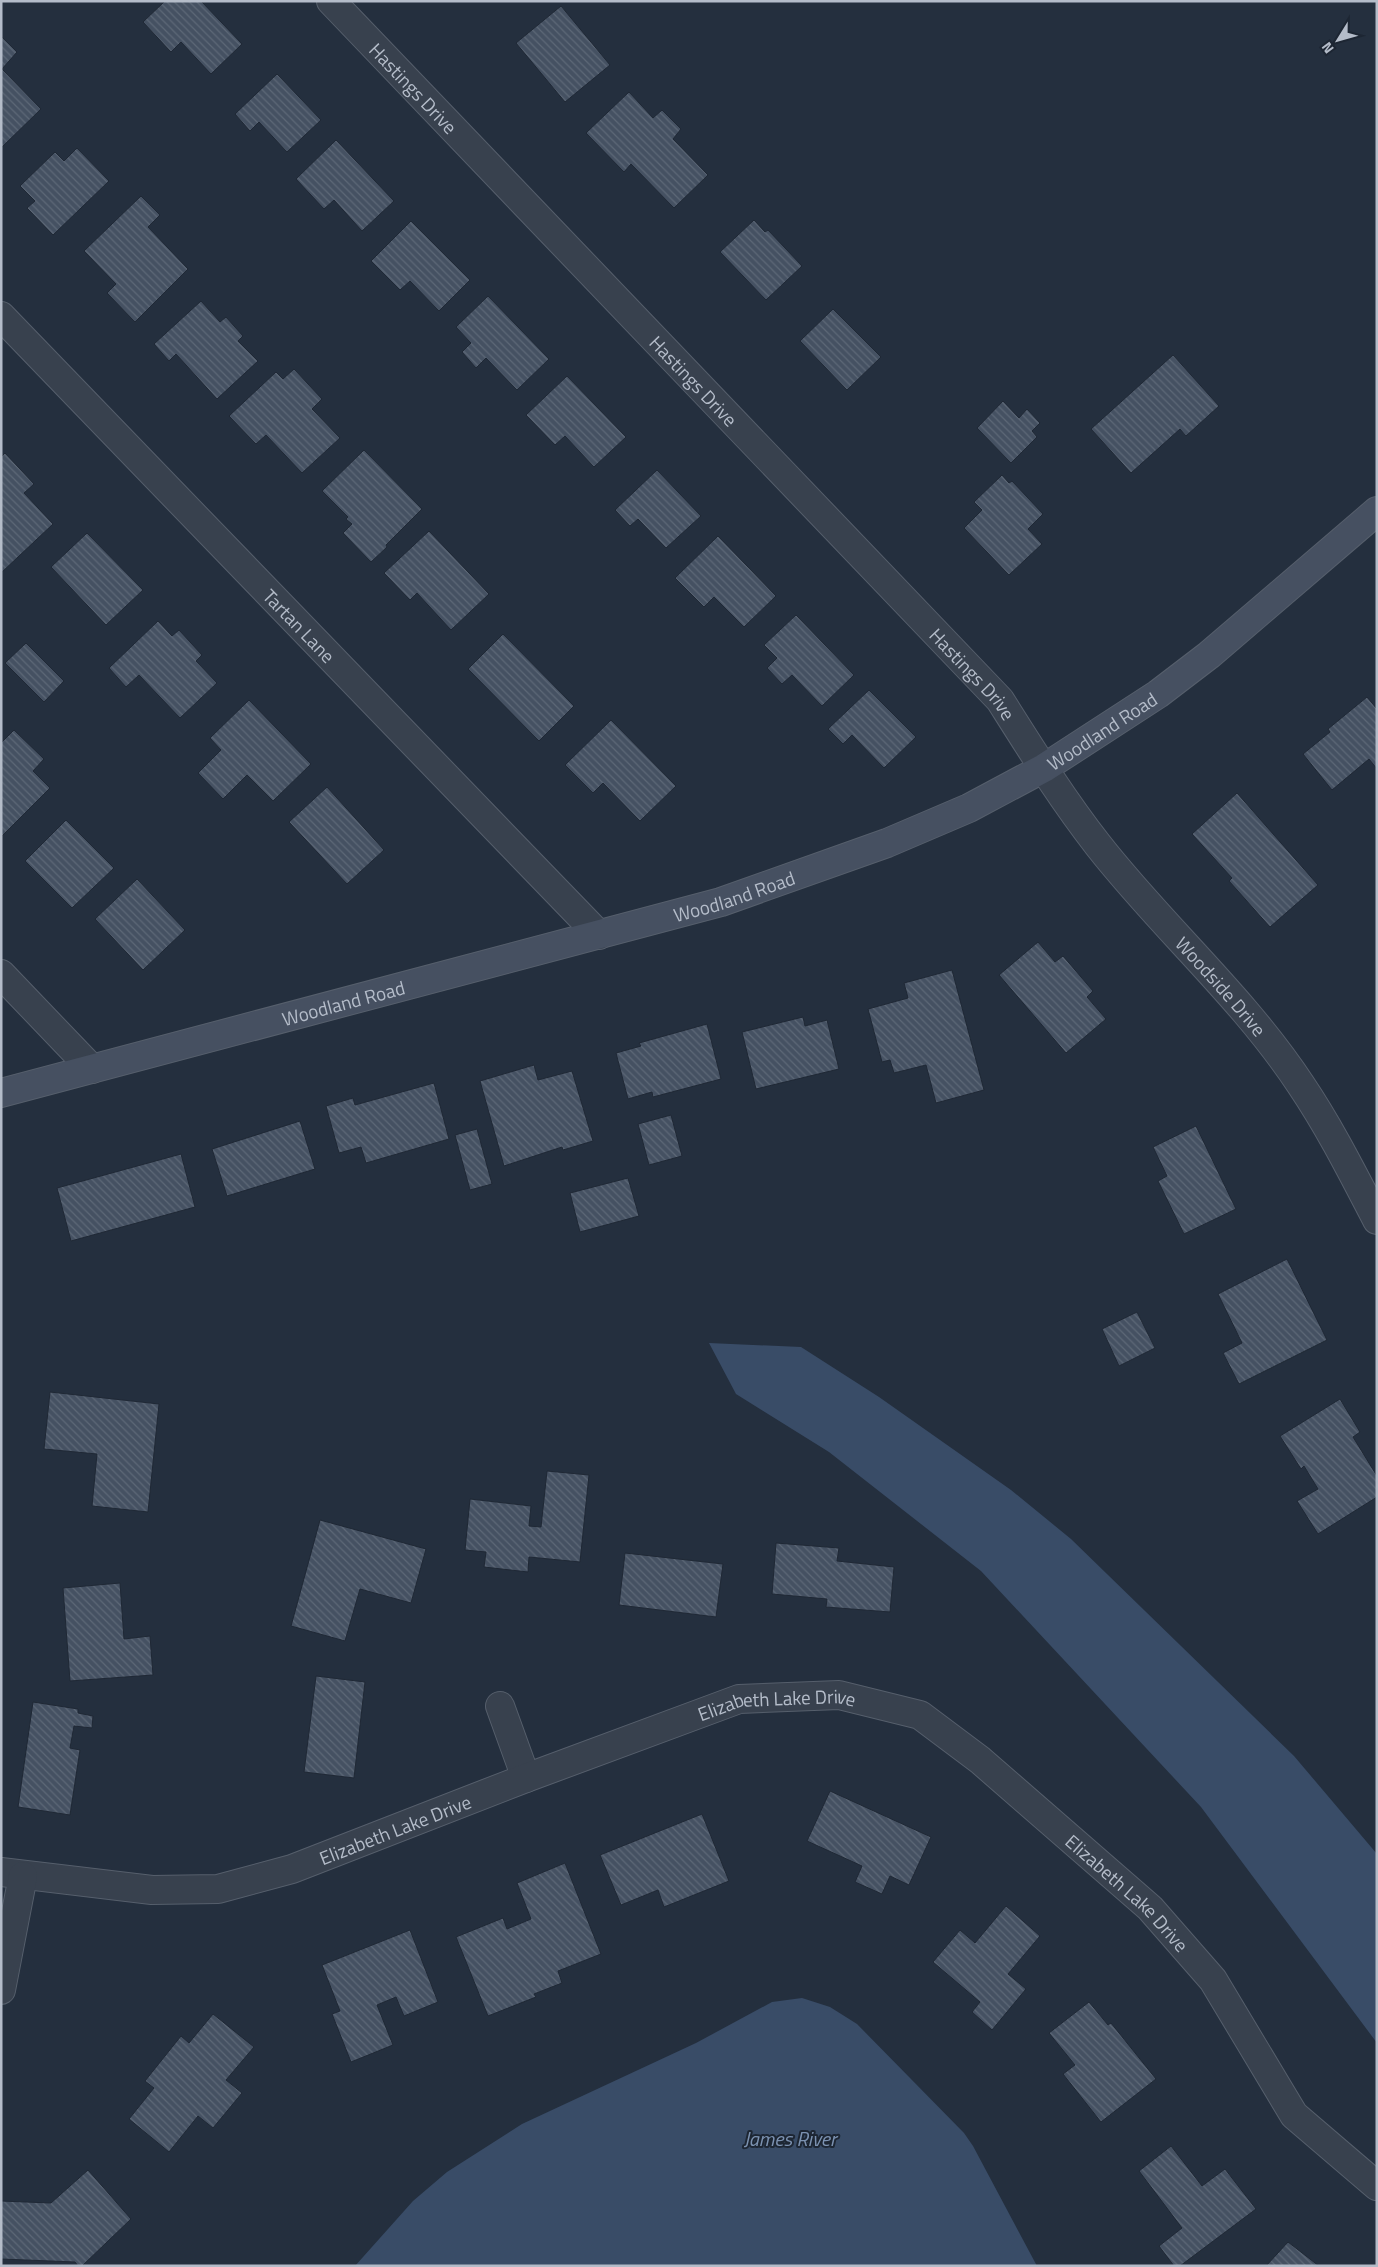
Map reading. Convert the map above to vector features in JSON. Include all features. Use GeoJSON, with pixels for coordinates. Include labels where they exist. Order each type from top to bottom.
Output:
{"type":"FeatureCollection","features":[{"type":"Feature","properties":{"kind":"main road","name":"Woodland Road"},"geometry":{"type":"LineString","coordinates":[[1,1093],[721,902],[887,843],[969,808],[1044,768],[1158,694],[1202,661],[1377,511]]}},
{"type":"Feature","properties":{"kind":"street","name":"Hastings Drive"},"geometry":{"type":"LineString","coordinates":[[331,1],[1000,700],[1044,768]]}},
{"type":"Feature","properties":{"kind":"street","name":"Tartan Lane"},"geometry":{"type":"LineString","coordinates":[[1,316],[599,935]]}},
{"type":"Feature","properties":{"kind":"street","name":"Woodside Drive"},"geometry":{"type":"LineString","coordinates":[[1044,768],[1098,845],[1266,1038],[1300,1084],[1333,1136],[1377,1220]]}},
{"type":"Feature","properties":{"kind":"street"},"geometry":{"type":"LineString","coordinates":[[1,974],[92,1069]]}},
{"type":"Feature","properties":{"kind":"street","name":"Elizabeth Lake Drive"},"geometry":{"type":"LineString","coordinates":[[12,1874],[152,1890],[218,1889],[292,1869],[739,1698],[839,1695],[920,1715],[980,1760],[1150,1908],[1213,1980],[1294,2115],[1377,2186]]}},
{"type":"Feature","properties":{"kind":"street"},"geometry":{"type":"LineString","coordinates":[[500,1706],[526,1778]]}},
{"type":"Feature","properties":{"kind":"street"},"geometry":{"type":"LineString","coordinates":[[1,1990],[12,1874]]}},
{"type":"Feature","properties":{"kind":"water"},"geometry":{"type":"Polygon","coordinates":[[[709,1343],[801,1347],[879,1397],[1011,1490],[1071,1539],[1294,1756],[1377,1854],[1377,2043],[1201,1807],[981,1571],[829,1452],[736,1394],[709,1343]]]}},
{"type":"Feature","properties":{"kind":"water","name":"James River"},"geometry":{"type":"Polygon","coordinates":[[[802,1998],[830,2007],[857,2024],[964,2133],[973,2146],[1037,2266],[355,2266],[413,2201],[447,2172],[522,2124],[696,2043],[772,2002],[802,1998]]]}},
{"type":"Feature","properties":{"kind":"building"},"geometry":{"type":"Polygon","coordinates":[[[165,1],[201,1],[242,44],[211,74],[181,42],[171,52],[143,22],[165,1]]]}},
{"type":"Feature","properties":{"kind":"building"},"geometry":{"type":"Polygon","coordinates":[[[561,6],[610,65],[565,102],[516,43],[561,6]]]}},
{"type":"Feature","properties":{"kind":"building"},"geometry":{"type":"Polygon","coordinates":[[[1,36],[17,52],[2,69],[41,109],[1,148],[1,36]]]}},
{"type":"Feature","properties":{"kind":"building"},"geometry":{"type":"Polygon","coordinates":[[[277,74],[321,120],[287,152],[259,122],[250,131],[235,114],[277,74]]]}},
{"type":"Feature","properties":{"kind":"building"},"geometry":{"type":"Polygon","coordinates":[[[629,92],[653,118],[662,110],[681,129],[673,139],[708,175],[674,208],[631,164],[624,172],[586,133],[629,92]]]}},
{"type":"Feature","properties":{"kind":"building"},"geometry":{"type":"Polygon","coordinates":[[[336,140],[394,201],[362,231],[334,200],[324,209],[296,179],[336,140]]]}},
{"type":"Feature","properties":{"kind":"building"},"geometry":{"type":"Polygon","coordinates":[[[77,148],[109,181],[53,235],[27,208],[35,201],[20,186],[55,152],[64,161],[77,148]]]}},
{"type":"Feature","properties":{"kind":"building"},"geometry":{"type":"Polygon","coordinates":[[[141,196],[160,215],[148,227],[188,269],[135,322],[107,293],[116,284],[84,251],[141,196]]]}},
{"type":"Feature","properties":{"kind":"building"},"geometry":{"type":"Polygon","coordinates":[[[754,220],[765,232],[768,230],[802,266],[766,300],[720,252],[754,220]]]}},
{"type":"Feature","properties":{"kind":"building"},"geometry":{"type":"Polygon","coordinates":[[[411,221],[470,280],[439,311],[410,281],[400,290],[371,261],[411,221]]]}},
{"type":"Feature","properties":{"kind":"building"},"geometry":{"type":"Polygon","coordinates":[[[488,296],[549,359],[517,390],[486,358],[476,368],[462,352],[471,343],[456,327],[488,296]]]}},
{"type":"Feature","properties":{"kind":"building"},"geometry":{"type":"Polygon","coordinates":[[[201,301],[220,322],[226,317],[243,336],[238,341],[258,361],[217,399],[176,354],[169,361],[154,344],[201,301]]]}},
{"type":"Feature","properties":{"kind":"building"},"geometry":{"type":"Polygon","coordinates":[[[833,309],[881,357],[847,390],[800,341],[833,309]]]}},
{"type":"Feature","properties":{"kind":"building"},"geometry":{"type":"Polygon","coordinates":[[[1173,355],[1219,406],[1186,436],[1180,429],[1131,473],[1091,429],[1173,355]]]}},
{"type":"Feature","properties":{"kind":"building"},"geometry":{"type":"Polygon","coordinates":[[[294,369],[322,399],[312,409],[340,438],[302,473],[266,435],[256,444],[229,416],[276,372],[283,379],[294,369]]]}},
{"type":"Feature","properties":{"kind":"building"},"geometry":{"type":"Polygon","coordinates":[[[567,376],[626,437],[594,467],[565,436],[555,445],[526,415],[567,376]]]}},
{"type":"Feature","properties":{"kind":"building"},"geometry":{"type":"Polygon","coordinates":[[[1003,401],[1019,418],[1027,409],[1040,423],[1032,431],[1037,437],[1011,463],[977,428],[1003,401]]]}},
{"type":"Feature","properties":{"kind":"building"},"geometry":{"type":"Polygon","coordinates":[[[364,450],[422,509],[371,562],[343,533],[352,524],[346,519],[348,517],[322,491],[364,450]]]}},
{"type":"Feature","properties":{"kind":"building"},"geometry":{"type":"Polygon","coordinates":[[[5,453],[34,484],[24,493],[53,524],[1,573],[1,457],[5,453]]]}},
{"type":"Feature","properties":{"kind":"building"},"geometry":{"type":"Polygon","coordinates":[[[657,470],[701,516],[666,548],[638,519],[630,526],[615,510],[657,470]]]}},
{"type":"Feature","properties":{"kind":"building"},"geometry":{"type":"Polygon","coordinates":[[[1002,475],[1009,483],[1012,481],[1043,514],[1028,529],[1042,544],[1009,575],[964,528],[982,510],[974,502],[1002,475]]]}},
{"type":"Feature","properties":{"kind":"building"},"geometry":{"type":"Polygon","coordinates":[[[429,531],[489,594],[451,630],[417,593],[410,600],[384,573],[429,531]]]}},
{"type":"Feature","properties":{"kind":"building"},"geometry":{"type":"Polygon","coordinates":[[[87,533],[143,590],[106,625],[51,567],[87,533]]]}},
{"type":"Feature","properties":{"kind":"building"},"geometry":{"type":"Polygon","coordinates":[[[718,536],[776,596],[744,627],[714,597],[704,607],[675,578],[718,536]]]}},
{"type":"Feature","properties":{"kind":"building"},"geometry":{"type":"Polygon","coordinates":[[[796,615],[854,675],[822,706],[792,675],[782,684],[767,668],[777,658],[764,645],[796,615]]]}},
{"type":"Feature","properties":{"kind":"building"},"geometry":{"type":"Polygon","coordinates":[[[158,621],[172,636],[179,630],[202,655],[196,661],[217,683],[180,718],[139,675],[126,687],[109,668],[158,621]]]}},
{"type":"Feature","properties":{"kind":"building"},"geometry":{"type":"Polygon","coordinates":[[[503,634],[574,706],[539,741],[468,669],[503,634]]]}},
{"type":"Feature","properties":{"kind":"building"},"geometry":{"type":"Polygon","coordinates":[[[26,643],[64,681],[44,702],[5,663],[26,643]]]}},
{"type":"Feature","properties":{"kind":"building"},"geometry":{"type":"Polygon","coordinates":[[[869,690],[916,737],[884,768],[852,735],[843,744],[828,729],[869,690]]]}},
{"type":"Feature","properties":{"kind":"building"},"geometry":{"type":"Polygon","coordinates":[[[1367,697],[1377,709],[1377,769],[1369,759],[1332,790],[1303,754],[1330,732],[1328,729],[1367,697]]]}},
{"type":"Feature","properties":{"kind":"building"},"geometry":{"type":"Polygon","coordinates":[[[249,700],[311,764],[273,801],[247,775],[223,799],[198,773],[221,750],[210,738],[249,700]]]}},
{"type":"Feature","properties":{"kind":"building"},"geometry":{"type":"Polygon","coordinates":[[[611,720],[676,786],[640,821],[603,783],[593,793],[565,765],[611,720]]]}},
{"type":"Feature","properties":{"kind":"building"},"geometry":{"type":"Polygon","coordinates":[[[14,730],[44,759],[33,771],[50,788],[1,837],[1,743],[14,730]]]}},
{"type":"Feature","properties":{"kind":"building"},"geometry":{"type":"Polygon","coordinates":[[[327,787],[384,850],[347,884],[289,822],[327,787]]]}},
{"type":"Feature","properties":{"kind":"building"},"geometry":{"type":"Polygon","coordinates":[[[1237,793],[1318,885],[1270,927],[1229,881],[1232,878],[1192,834],[1237,793]]]}},
{"type":"Feature","properties":{"kind":"building"},"geometry":{"type":"Polygon","coordinates":[[[66,820],[114,868],[72,908],[25,861],[66,820]]]}},
{"type":"Feature","properties":{"kind":"building"},"geometry":{"type":"Polygon","coordinates":[[[137,879],[185,930],[143,970],[95,919],[137,879]]]}},
{"type":"Feature","properties":{"kind":"building"},"geometry":{"type":"Polygon","coordinates":[[[1038,942],[1055,962],[1063,956],[1093,991],[1087,997],[1106,1019],[1066,1053],[999,975],[1038,942]]]}},
{"type":"Feature","properties":{"kind":"building"},"geometry":{"type":"Polygon","coordinates":[[[952,970],[984,1090],[936,1103],[926,1065],[894,1073],[890,1060],[882,1062],[868,1009],[908,998],[904,983],[952,970]]]}},
{"type":"Feature","properties":{"kind":"building"},"geometry":{"type":"Polygon","coordinates":[[[803,1017],[805,1026],[827,1020],[839,1069],[756,1089],[742,1032],[803,1017]]]}},
{"type":"Feature","properties":{"kind":"building"},"geometry":{"type":"Polygon","coordinates":[[[707,1024],[721,1079],[653,1097],[652,1092],[628,1099],[616,1053],[641,1046],[639,1043],[707,1024]]]}},
{"type":"Feature","properties":{"kind":"building"},"geometry":{"type":"Polygon","coordinates":[[[534,1065],[538,1080],[572,1071],[593,1141],[563,1150],[562,1147],[504,1166],[480,1081],[534,1065]]]}},
{"type":"Feature","properties":{"kind":"building"},"geometry":{"type":"Polygon","coordinates":[[[434,1083],[449,1139],[366,1163],[361,1147],[339,1153],[326,1106],[353,1098],[355,1105],[434,1083]]]}},
{"type":"Feature","properties":{"kind":"building"},"geometry":{"type":"Polygon","coordinates":[[[671,1115],[682,1156],[649,1165],[638,1124],[671,1115]]]}},
{"type":"Feature","properties":{"kind":"building"},"geometry":{"type":"Polygon","coordinates":[[[300,1121],[315,1169],[227,1196],[212,1149],[300,1121]]]}},
{"type":"Feature","properties":{"kind":"building"},"geometry":{"type":"Polygon","coordinates":[[[1196,1126],[1236,1209],[1184,1234],[1158,1181],[1167,1176],[1153,1147],[1196,1126]]]}},
{"type":"Feature","properties":{"kind":"building"},"geometry":{"type":"Polygon","coordinates":[[[477,1129],[492,1184],[470,1190],[455,1135],[477,1129]]]}},
{"type":"Feature","properties":{"kind":"building"},"geometry":{"type":"Polygon","coordinates":[[[181,1154],[195,1207],[71,1241],[57,1188],[181,1154]]]}},
{"type":"Feature","properties":{"kind":"building"},"geometry":{"type":"Polygon","coordinates":[[[628,1178],[639,1216],[580,1232],[570,1193],[628,1178]]]}},
{"type":"Feature","properties":{"kind":"building"},"geometry":{"type":"Polygon","coordinates":[[[1287,1259],[1327,1340],[1239,1384],[1223,1353],[1242,1343],[1218,1294],[1287,1259]]]}},
{"type":"Feature","properties":{"kind":"building"},"geometry":{"type":"Polygon","coordinates":[[[1137,1312],[1155,1348],[1119,1366],[1102,1329],[1137,1312]]]}},
{"type":"Feature","properties":{"kind":"building"},"geometry":{"type":"Polygon","coordinates":[[[50,1392],[159,1404],[148,1512],[92,1506],[97,1454],[44,1449],[50,1392]]]}},
{"type":"Feature","properties":{"kind":"building"},"geometry":{"type":"Polygon","coordinates":[[[1340,1399],[1360,1432],[1353,1437],[1377,1476],[1377,1497],[1318,1534],[1297,1501],[1318,1489],[1304,1466],[1301,1469],[1280,1436],[1340,1399]]]}},
{"type":"Feature","properties":{"kind":"building"},"geometry":{"type":"Polygon","coordinates":[[[547,1471],[589,1475],[580,1562],[529,1557],[528,1572],[484,1567],[486,1552],[465,1550],[470,1499],[531,1506],[529,1526],[541,1527],[547,1471]]]}},
{"type":"Feature","properties":{"kind":"building"},"geometry":{"type":"Polygon","coordinates":[[[320,1520],[426,1549],[411,1603],[360,1589],[345,1641],[291,1626],[320,1520]]]}},
{"type":"Feature","properties":{"kind":"building"},"geometry":{"type":"Polygon","coordinates":[[[776,1543],[839,1548],[837,1561],[894,1567],[890,1612],[826,1607],[827,1599],[772,1594],[776,1543]]]}},
{"type":"Feature","properties":{"kind":"building"},"geometry":{"type":"Polygon","coordinates":[[[625,1553],[723,1564],[716,1617],[619,1605],[625,1553]]]}},
{"type":"Feature","properties":{"kind":"building"},"geometry":{"type":"Polygon","coordinates":[[[120,1583],[124,1639],[150,1636],[153,1675],[70,1681],[63,1588],[120,1583]]]}},
{"type":"Feature","properties":{"kind":"building"},"geometry":{"type":"Polygon","coordinates":[[[316,1676],[365,1682],[354,1778],[304,1772],[316,1676]]]}},
{"type":"Feature","properties":{"kind":"building"},"geometry":{"type":"Polygon","coordinates":[[[33,1702],[78,1709],[78,1713],[93,1716],[92,1728],[74,1726],[70,1748],[80,1750],[70,1815],[18,1807],[33,1702]]]}},
{"type":"Feature","properties":{"kind":"building"},"geometry":{"type":"Polygon","coordinates":[[[830,1791],[931,1837],[909,1885],[890,1876],[882,1894],[855,1882],[862,1866],[807,1841],[830,1791]]]}},
{"type":"Feature","properties":{"kind":"building"},"geometry":{"type":"Polygon","coordinates":[[[702,1814],[729,1881],[664,1907],[658,1890],[621,1905],[600,1855],[702,1814]]]}},
{"type":"Feature","properties":{"kind":"building"},"geometry":{"type":"Polygon","coordinates":[[[565,1863],[601,1954],[558,1971],[562,1983],[534,1994],[536,1997],[488,2016],[456,1937],[503,1918],[507,1929],[531,1919],[517,1883],[565,1863]]]}},
{"type":"Feature","properties":{"kind":"building"},"geometry":{"type":"Polygon","coordinates":[[[1006,1906],[1040,1936],[1008,1974],[1026,1989],[992,2030],[972,2012],[980,2002],[933,1962],[960,1930],[975,1943],[1006,1906]]]}},
{"type":"Feature","properties":{"kind":"building"},"geometry":{"type":"Polygon","coordinates":[[[410,1930],[438,2002],[404,2016],[396,1997],[377,2005],[393,2045],[351,2062],[332,2014],[340,2011],[322,1965],[410,1930]]]}},
{"type":"Feature","properties":{"kind":"building"},"geometry":{"type":"Polygon","coordinates":[[[1089,2002],[1108,2025],[1111,2023],[1156,2079],[1101,2122],[1063,2074],[1075,2065],[1049,2033],[1089,2002]]]}},
{"type":"Feature","properties":{"kind":"building"},"geometry":{"type":"Polygon","coordinates":[[[213,2014],[254,2047],[226,2080],[242,2093],[213,2128],[198,2116],[169,2152],[129,2119],[154,2088],[145,2081],[181,2036],[189,2043],[213,2014]]]}},
{"type":"Feature","properties":{"kind":"building"},"geometry":{"type":"Polygon","coordinates":[[[1171,2146],[1202,2186],[1225,2169],[1256,2209],[1180,2266],[1174,2266],[1159,2246],[1182,2228],[1139,2171],[1171,2146]]]}},
{"type":"Feature","properties":{"kind":"building"},"geometry":{"type":"Polygon","coordinates":[[[88,2170],[131,2219],[82,2266],[78,2266],[75,2262],[1,2259],[1,2201],[51,2203],[88,2170]]]}},
{"type":"Feature","properties":{"kind":"building"},"geometry":{"type":"Polygon","coordinates":[[[1288,2242],[1319,2266],[1266,2266],[1288,2242]]]}}]}
